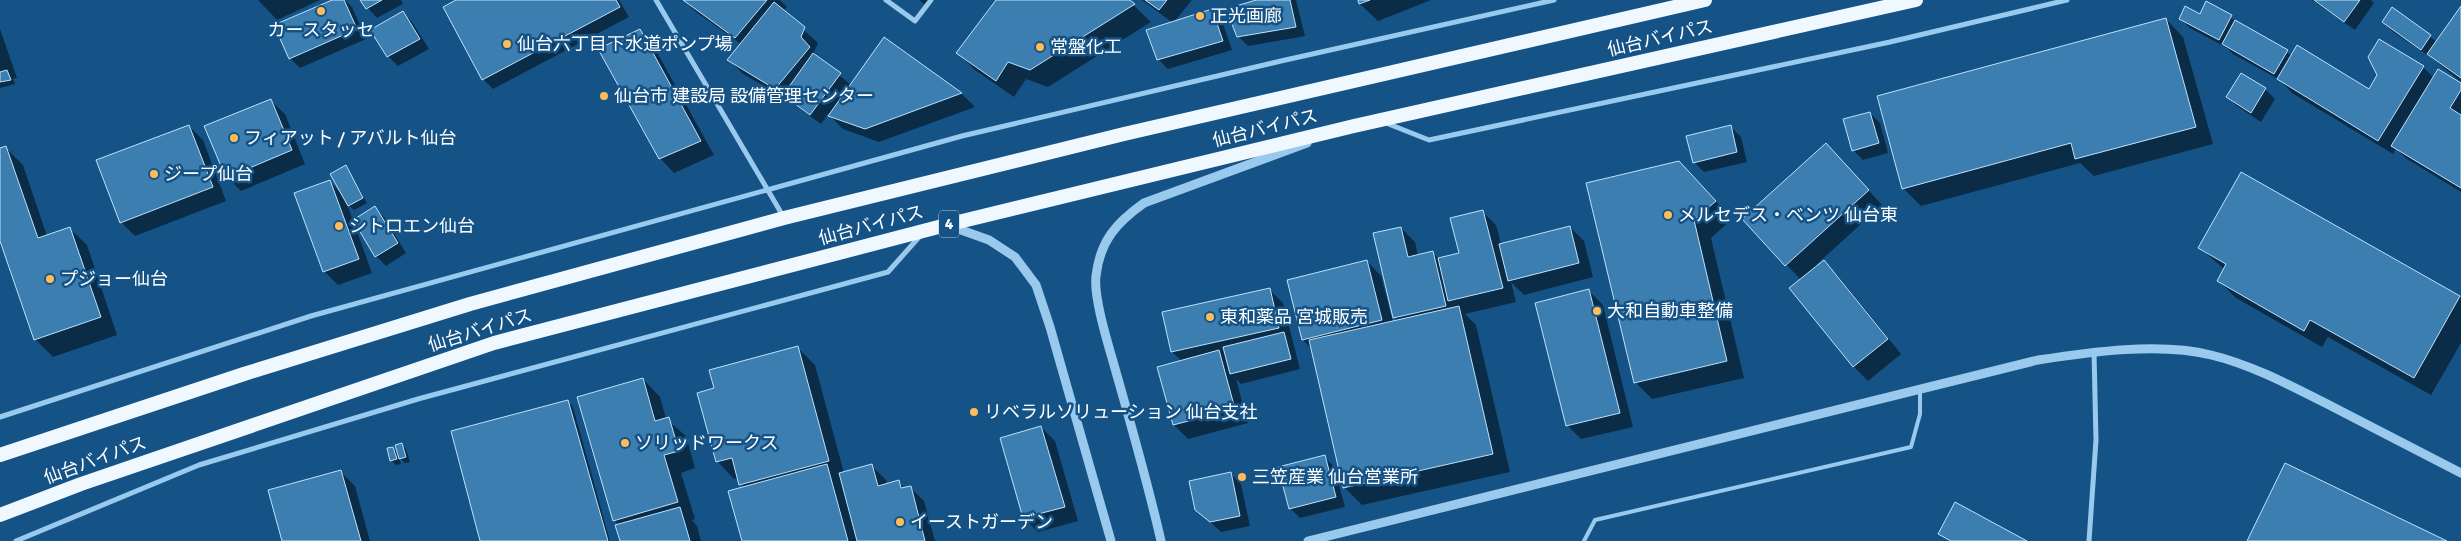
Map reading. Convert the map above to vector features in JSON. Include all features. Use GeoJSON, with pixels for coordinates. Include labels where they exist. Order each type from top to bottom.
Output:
{"type":"FeatureCollection","features":[{"type":"Feature","properties":{"kind":"highway","name":"仙台バイパス"},"geometry":{"type":"LineString","coordinates":[[0,455],[244,374],[470,304],[784,218],[1124,134],[1705,0]]}},
{"type":"Feature","properties":{"kind":"highway","name":"仙台バイパス"},"geometry":{"type":"LineString","coordinates":[[0,515],[81,484],[494,343],[925,230],[1354,126],[1916,0]]}},
{"type":"Feature","properties":{"kind":"street"},"geometry":{"type":"LineString","coordinates":[[656,0],[784,218]]}},
{"type":"Feature","properties":{"kind":"street"},"geometry":{"type":"LineString","coordinates":[[886,0],[915,21],[931,0]]}},
{"type":"Feature","properties":{"kind":"street"},"geometry":{"type":"LineString","coordinates":[[0,417],[311,316],[766,188],[962,136],[1291,58],[1554,0]]}},
{"type":"Feature","properties":{"kind":"street"},"geometry":{"type":"LineString","coordinates":[[1379,120],[1429,140],[1890,42],[2067,0]]}},
{"type":"Feature","properties":{"kind":"street"},"geometry":{"type":"LineString","coordinates":[[1162,541],[1104,328],[1099,301],[1095,277],[1106,238],[1122,219],[1144,203],[1354,126]]}},
{"type":"Feature","properties":{"kind":"street"},"geometry":{"type":"LineString","coordinates":[[946,225],[989,240],[1015,257],[1036,285],[1050,327],[1111,541]]}},
{"type":"Feature","properties":{"kind":"street"},"geometry":{"type":"LineString","coordinates":[[16,541],[199,465],[418,399],[888,272],[925,230]]}},
{"type":"Feature","properties":{"kind":"street"},"geometry":{"type":"LineString","coordinates":[[1308,541],[1920,388],[2038,360],[2094,352],[2153,349],[2211,355],[2254,370],[2303,392],[2461,473]]}},
{"type":"Feature","properties":{"kind":"street"},"geometry":{"type":"LineString","coordinates":[[2089,541],[2096,440],[2094,352]]}},
{"type":"Feature","properties":{"kind":"lane"},"geometry":{"type":"LineString","coordinates":[[1584,541],[1595,520],[1911,447],[1920,414],[1920,388]]}},
{"type":"Feature","properties":{"kind":"building"},"geometry":{"type":"Polygon","coordinates":[[[332,0],[344,0],[357,29],[289,59],[274,25],[332,0]]]}},
{"type":"Feature","properties":{"kind":"building"},"geometry":{"type":"Polygon","coordinates":[[[360,0],[382,0],[366,9],[360,0]]]}},
{"type":"Feature","properties":{"kind":"building","name":"仙台六丁目下水道ポンプ場"},"geometry":{"type":"Polygon","coordinates":[[[456,0],[616,0],[620,7],[482,80],[443,7],[456,0]]]}},
{"type":"Feature","properties":{"kind":"building"},"geometry":{"type":"Polygon","coordinates":[[[683,0],[767,0],[735,38],[683,0]]]}},
{"type":"Feature","properties":{"kind":"building"},"geometry":{"type":"Polygon","coordinates":[[[996,0],[1130,0],[1135,4],[1030,70],[1008,62],[996,81],[956,53],[996,0]]]}},
{"type":"Feature","properties":{"kind":"building"},"geometry":{"type":"Polygon","coordinates":[[[1145,0],[1167,0],[1159,10],[1145,0]]]}},
{"type":"Feature","properties":{"kind":"building"},"geometry":{"type":"Polygon","coordinates":[[[1256,0],[1290,0],[1296,27],[1237,37],[1226,9],[1256,0]]]}},
{"type":"Feature","properties":{"kind":"building"},"geometry":{"type":"Polygon","coordinates":[[[1358,0],[1370,0],[1359,4],[1358,0]]]}},
{"type":"Feature","properties":{"kind":"building"},"geometry":{"type":"Polygon","coordinates":[[[2314,0],[2360,0],[2344,22],[2314,0]]]}},
{"type":"Feature","properties":{"kind":"building"},"geometry":{"type":"Polygon","coordinates":[[[2206,1],[2232,15],[2219,40],[2179,19],[2185,6],[2200,14],[2206,1]]]}},
{"type":"Feature","properties":{"kind":"building"},"geometry":{"type":"Polygon","coordinates":[[[774,2],[805,27],[801,37],[810,47],[775,89],[727,60],[774,2]]]}},
{"type":"Feature","properties":{"kind":"building"},"geometry":{"type":"Polygon","coordinates":[[[2461,6],[2461,78],[2427,54],[2461,6]]]}},
{"type":"Feature","properties":{"kind":"building"},"geometry":{"type":"Polygon","coordinates":[[[2392,7],[2431,35],[2421,50],[2382,22],[2392,7]]]}},
{"type":"Feature","properties":{"kind":"building"},"geometry":{"type":"Polygon","coordinates":[[[1212,9],[1223,41],[1157,60],[1146,30],[1212,9]]]}},
{"type":"Feature","properties":{"kind":"building"},"geometry":{"type":"Polygon","coordinates":[[[403,11],[420,39],[387,57],[370,30],[403,11]]]}},
{"type":"Feature","properties":{"kind":"building"},"geometry":{"type":"Polygon","coordinates":[[[2166,18],[2196,127],[2075,159],[2071,143],[1902,189],[1877,96],[2166,18]]]}},
{"type":"Feature","properties":{"kind":"building"},"geometry":{"type":"Polygon","coordinates":[[[2235,20],[2288,50],[2274,74],[2222,44],[2235,20]]]}},
{"type":"Feature","properties":{"kind":"building"},"geometry":{"type":"Polygon","coordinates":[[[640,29],[701,141],[659,159],[598,49],[640,29]]]}},
{"type":"Feature","properties":{"kind":"building"},"geometry":{"type":"Polygon","coordinates":[[[884,37],[962,93],[865,129],[828,116],[884,37]]]}},
{"type":"Feature","properties":{"kind":"building"},"geometry":{"type":"Polygon","coordinates":[[[2379,39],[2424,66],[2378,141],[2277,79],[2297,45],[2369,89],[2377,75],[2368,57],[2379,39]]]}},
{"type":"Feature","properties":{"kind":"building"},"geometry":{"type":"Polygon","coordinates":[[[813,53],[841,73],[810,115],[783,95],[813,53]]]}},
{"type":"Feature","properties":{"kind":"building"},"geometry":{"type":"Polygon","coordinates":[[[2438,69],[2461,83],[2461,90],[2450,108],[2461,115],[2461,188],[2391,146],[2438,69]]]}},
{"type":"Feature","properties":{"kind":"building"},"geometry":{"type":"Polygon","coordinates":[[[7,70],[11,80],[0,82],[0,72],[7,70]]]}},
{"type":"Feature","properties":{"kind":"building"},"geometry":{"type":"Polygon","coordinates":[[[2241,73],[2266,88],[2251,113],[2226,97],[2241,73]]]}},
{"type":"Feature","properties":{"kind":"building"},"geometry":{"type":"Polygon","coordinates":[[[271,99],[292,150],[226,178],[204,126],[271,99]]]}},
{"type":"Feature","properties":{"kind":"building"},"geometry":{"type":"Polygon","coordinates":[[[1870,112],[1879,143],[1852,151],[1843,119],[1870,112]]]}},
{"type":"Feature","properties":{"kind":"building","name":"ジープ仙台"},"geometry":{"type":"Polygon","coordinates":[[[189,125],[213,187],[120,223],[96,160],[189,125]]]}},
{"type":"Feature","properties":{"kind":"building"},"geometry":{"type":"Polygon","coordinates":[[[1731,125],[1737,152],[1693,163],[1686,136],[1731,125]]]}},
{"type":"Feature","properties":{"kind":"building"},"geometry":{"type":"Polygon","coordinates":[[[1826,143],[1869,190],[1785,266],[1742,219],[1826,143]]]}},
{"type":"Feature","properties":{"kind":"building","name":"プジョー仙台"},"geometry":{"type":"Polygon","coordinates":[[[6,146],[38,238],[70,227],[101,317],[34,340],[0,241],[0,148],[6,146]]]}},
{"type":"Feature","properties":{"kind":"building"},"geometry":{"type":"Polygon","coordinates":[[[1679,161],[1716,201],[1694,220],[1727,361],[1634,383],[1586,183],[1679,161]]]}},
{"type":"Feature","properties":{"kind":"building"},"geometry":{"type":"Polygon","coordinates":[[[346,165],[363,198],[348,206],[330,174],[346,165]]]}},
{"type":"Feature","properties":{"kind":"building"},"geometry":{"type":"Polygon","coordinates":[[[2241,172],[2460,296],[2414,378],[2310,320],[2304,331],[2217,281],[2226,264],[2198,248],[2241,172]]]}},
{"type":"Feature","properties":{"kind":"building"},"geometry":{"type":"Polygon","coordinates":[[[330,180],[359,259],[323,272],[294,193],[330,180]]]}},
{"type":"Feature","properties":{"kind":"building"},"geometry":{"type":"Polygon","coordinates":[[[375,206],[398,243],[375,257],[353,220],[375,206]]]}},
{"type":"Feature","properties":{"kind":"building"},"geometry":{"type":"Polygon","coordinates":[[[1483,210],[1503,288],[1448,301],[1438,258],[1459,253],[1450,218],[1483,210]]]}},
{"type":"Feature","properties":{"kind":"building"},"geometry":{"type":"Polygon","coordinates":[[[1570,226],[1579,263],[1508,281],[1499,244],[1570,226]]]}},
{"type":"Feature","properties":{"kind":"building"},"geometry":{"type":"Polygon","coordinates":[[[1401,227],[1408,257],[1433,251],[1446,306],[1393,318],[1373,233],[1401,227]]]}},
{"type":"Feature","properties":{"kind":"building"},"geometry":{"type":"Polygon","coordinates":[[[1367,260],[1382,320],[1302,340],[1287,280],[1367,260]]]}},
{"type":"Feature","properties":{"kind":"building"},"geometry":{"type":"Polygon","coordinates":[[[1824,260],[1888,339],[1853,367],[1789,288],[1824,260]]]}},
{"type":"Feature","properties":{"kind":"building"},"geometry":{"type":"Polygon","coordinates":[[[1270,288],[1279,328],[1171,352],[1162,312],[1270,288]]]}},
{"type":"Feature","properties":{"kind":"building"},"geometry":{"type":"Polygon","coordinates":[[[1589,289],[1620,413],[1566,426],[1535,303],[1589,289]]]}},
{"type":"Feature","properties":{"kind":"building"},"geometry":{"type":"Polygon","coordinates":[[[1459,306],[1493,454],[1343,488],[1309,340],[1459,306]]]}},
{"type":"Feature","properties":{"kind":"building"},"geometry":{"type":"Polygon","coordinates":[[[1284,332],[1291,359],[1230,374],[1223,347],[1284,332]]]}},
{"type":"Feature","properties":{"kind":"building"},"geometry":{"type":"Polygon","coordinates":[[[798,346],[829,461],[739,485],[732,458],[716,462],[697,393],[714,388],[709,370],[798,346]]]}},
{"type":"Feature","properties":{"kind":"building"},"geometry":{"type":"Polygon","coordinates":[[[1219,350],[1235,409],[1173,425],[1157,367],[1219,350]]]}},
{"type":"Feature","properties":{"kind":"building"},"geometry":{"type":"Polygon","coordinates":[[[643,378],[655,421],[669,417],[679,451],[664,455],[678,502],[613,521],[577,397],[643,378]]]}},
{"type":"Feature","properties":{"kind":"building"},"geometry":{"type":"Polygon","coordinates":[[[568,400],[608,541],[480,541],[451,431],[568,400]]]}},
{"type":"Feature","properties":{"kind":"building"},"geometry":{"type":"Polygon","coordinates":[[[1041,426],[1065,507],[1023,518],[1000,438],[1041,426]]]}},
{"type":"Feature","properties":{"kind":"building"},"geometry":{"type":"Polygon","coordinates":[[[402,443],[406,457],[399,459],[395,445],[402,443]]]}},
{"type":"Feature","properties":{"kind":"building"},"geometry":{"type":"Polygon","coordinates":[[[393,447],[397,459],[390,461],[387,448],[393,447]]]}},
{"type":"Feature","properties":{"kind":"building"},"geometry":{"type":"Polygon","coordinates":[[[1325,455],[1336,497],[1289,509],[1278,467],[1325,455]]]}},
{"type":"Feature","properties":{"kind":"building"},"geometry":{"type":"Polygon","coordinates":[[[2285,463],[2447,541],[2247,541],[2285,463]]]}},
{"type":"Feature","properties":{"kind":"building"},"geometry":{"type":"Polygon","coordinates":[[[827,464],[848,541],[742,541],[728,491],[827,464]]]}},
{"type":"Feature","properties":{"kind":"building"},"geometry":{"type":"Polygon","coordinates":[[[872,464],[878,486],[899,480],[901,488],[911,486],[925,541],[857,541],[839,473],[872,464]]]}},
{"type":"Feature","properties":{"kind":"building"},"geometry":{"type":"Polygon","coordinates":[[[341,470],[361,541],[282,541],[268,490],[341,470]]]}},
{"type":"Feature","properties":{"kind":"building"},"geometry":{"type":"Polygon","coordinates":[[[1231,472],[1240,516],[1210,522],[1195,510],[1189,481],[1231,472]]]}},
{"type":"Feature","properties":{"kind":"building"},"geometry":{"type":"Polygon","coordinates":[[[1955,502],[2027,541],[1951,541],[1938,534],[1955,502]]]}},
{"type":"Feature","properties":{"kind":"building"},"geometry":{"type":"Polygon","coordinates":[[[680,507],[690,541],[620,541],[615,525],[680,507]]]}},
{"type":"Feature","properties":{"kind":"place","name":"カースタッセ"},"geometry":{"type":"Point","coordinates":[321,11]}},
{"type":"Feature","properties":{"kind":"place","name":"正光画廊"},"geometry":{"type":"Point","coordinates":[1200,16]}},
{"type":"Feature","properties":{"kind":"place","name":"仙台六丁目下水道ポンプ場"},"geometry":{"type":"Point","coordinates":[507,44]}},
{"type":"Feature","properties":{"kind":"place","name":"常盤化工"},"geometry":{"type":"Point","coordinates":[1040,47]}},
{"type":"Feature","properties":{"kind":"place","name":"仙台市 建設局 設備管理センター"},"geometry":{"type":"Point","coordinates":[604,96]}},
{"type":"Feature","properties":{"kind":"place","name":"フィアット / アバルト仙台"},"geometry":{"type":"Point","coordinates":[234,138]}},
{"type":"Feature","properties":{"kind":"place","name":"ジープ仙台"},"geometry":{"type":"Point","coordinates":[154,174]}},
{"type":"Feature","properties":{"kind":"place","name":"メルセデス・ベンツ 仙台東"},"geometry":{"type":"Point","coordinates":[1668,215]}},
{"type":"Feature","properties":{"kind":"place","name":"シトロエン仙台"},"geometry":{"type":"Point","coordinates":[339,226]}},
{"type":"Feature","properties":{"kind":"place","name":"プジョー仙台"},"geometry":{"type":"Point","coordinates":[50,279]}},
{"type":"Feature","properties":{"kind":"place","name":"大和自動車整備"},"geometry":{"type":"Point","coordinates":[1597,311]}},
{"type":"Feature","properties":{"kind":"place","name":"東和薬品 宮城販売"},"geometry":{"type":"Point","coordinates":[1210,317]}},
{"type":"Feature","properties":{"kind":"place","name":"リベラルソリューション 仙台支社"},"geometry":{"type":"Point","coordinates":[974,412]}},
{"type":"Feature","properties":{"kind":"place","name":"ソリッドワークス"},"geometry":{"type":"Point","coordinates":[625,443]}},
{"type":"Feature","properties":{"kind":"place","name":"三笠産業 仙台営業所"},"geometry":{"type":"Point","coordinates":[1242,477]}},
{"type":"Feature","properties":{"kind":"place","name":"イーストガーデン"},"geometry":{"type":"Point","coordinates":[900,522]}}]}
